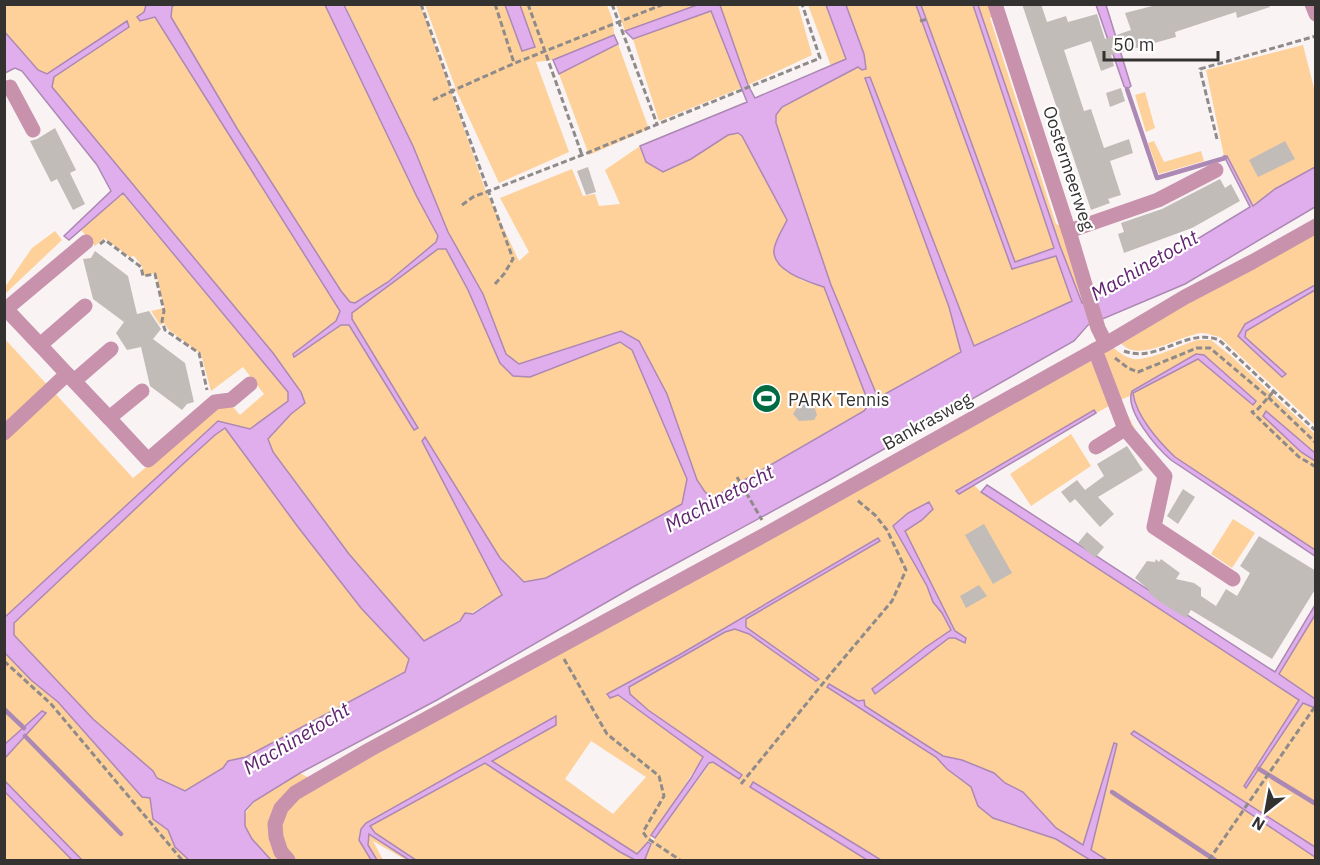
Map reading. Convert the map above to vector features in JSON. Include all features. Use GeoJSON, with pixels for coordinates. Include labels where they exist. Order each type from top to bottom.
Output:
{"type":"FeatureCollection","features":[{"type":"Feature","properties":{"kind":"street","name":"Oostermeerweg"},"geometry":{"type":"LineString","coordinates":[[995,4],[1069,231],[1125,429],[1165,476],[1154,527],[1233,579]]}},
{"type":"Feature","properties":{"kind":"street"},"geometry":{"type":"LineString","coordinates":[[1312,4],[1316,14]]}},
{"type":"Feature","properties":{"kind":"street"},"geometry":{"type":"LineString","coordinates":[[4,89],[10,87],[33,130]]}},
{"type":"Feature","properties":{"kind":"street"},"geometry":{"type":"LineString","coordinates":[[1069,231],[1158,200],[1216,170]]}},
{"type":"Feature","properties":{"kind":"street","name":"Bankrasweg"},"geometry":{"type":"LineString","coordinates":[[288,861],[281,852],[274,824],[281,808],[295,793],[1316,226]]}},
{"type":"Feature","properties":{"kind":"street"},"geometry":{"type":"LineString","coordinates":[[86,242],[5,308],[148,460],[215,402],[231,400],[250,384]]}},
{"type":"Feature","properties":{"kind":"street"},"geometry":{"type":"LineString","coordinates":[[40,345],[85,306]]}},
{"type":"Feature","properties":{"kind":"street"},"geometry":{"type":"LineString","coordinates":[[4,433],[70,377],[111,349]]}},
{"type":"Feature","properties":{"kind":"street"},"geometry":{"type":"LineString","coordinates":[[109,418],[142,391]]}},
{"type":"Feature","properties":{"kind":"street"},"geometry":{"type":"LineString","coordinates":[[1096,447],[1125,429]]}},
{"type":"Feature","properties":{"kind":"path"},"geometry":{"type":"LineString","coordinates":[[421,4],[513,259],[495,284]]}},
{"type":"Feature","properties":{"kind":"path"},"geometry":{"type":"LineString","coordinates":[[495,4],[515,63]]}},
{"type":"Feature","properties":{"kind":"path"},"geometry":{"type":"LineString","coordinates":[[528,4],[582,155]]}},
{"type":"Feature","properties":{"kind":"path"},"geometry":{"type":"LineString","coordinates":[[612,4],[657,124]]}},
{"type":"Feature","properties":{"kind":"path"},"geometry":{"type":"LineString","coordinates":[[433,100],[515,63],[619,24],[664,4]]}},
{"type":"Feature","properties":{"kind":"path"},"geometry":{"type":"LineString","coordinates":[[462,205],[489,190],[582,155],[820,58],[802,4]]}},
{"type":"Feature","properties":{"kind":"path"},"geometry":{"type":"LineString","coordinates":[[920,21],[928,19]]}},
{"type":"Feature","properties":{"kind":"path"},"geometry":{"type":"LineString","coordinates":[[1217,139],[1200,69],[1316,36]]}},
{"type":"Feature","properties":{"kind":"path"},"geometry":{"type":"LineString","coordinates":[[86,242],[95,248],[105,240],[141,267],[143,276],[155,274],[164,311],[162,321],[165,330],[199,353],[208,394],[215,402]]}},
{"type":"Feature","properties":{"kind":"path"},"geometry":{"type":"LineString","coordinates":[[1100,347],[1140,355],[1199,336],[1219,339],[1316,431]]}},
{"type":"Feature","properties":{"kind":"path"},"geometry":{"type":"LineString","coordinates":[[1100,347],[1118,362],[1138,372],[1197,348],[1210,348],[1268,397],[1316,442]]}},
{"type":"Feature","properties":{"kind":"path"},"geometry":{"type":"LineString","coordinates":[[1273,392],[1257,410],[1252,412],[1299,457],[1316,467]]}},
{"type":"Feature","properties":{"kind":"path"},"geometry":{"type":"LineString","coordinates":[[737,477],[763,521]]}},
{"type":"Feature","properties":{"kind":"path"},"geometry":{"type":"LineString","coordinates":[[741,784],[892,601],[906,570],[887,530],[875,515],[861,505],[848,487]]}},
{"type":"Feature","properties":{"kind":"path"},"geometry":{"type":"LineString","coordinates":[[557,647],[607,734],[659,776],[664,796],[643,832],[647,838],[680,861]]}},
{"type":"Feature","properties":{"kind":"path"},"geometry":{"type":"LineString","coordinates":[[4,661],[51,704],[182,861]]}},
{"type":"Feature","properties":{"kind":"path"},"geometry":{"type":"LineString","coordinates":[[1209,861],[1314,706]]}},
{"type":"Feature","properties":{"kind":"shaded area"},"geometry":{"type":"Polygon","coordinates":[[[4,5],[146,5],[144,12],[137,17],[140,21],[155,17],[340,311],[336,321],[293,354],[341,325],[349,325],[415,430],[418,428],[352,319],[352,313],[438,249],[446,249],[468,290],[500,363],[530,377],[620,342],[632,350],[687,479],[682,504],[546,578],[524,582],[500,558],[422,441],[502,595],[424,641],[349,554],[273,452],[268,440],[304,403],[280,363],[52,87],[54,77],[124,30],[47,74],[38,71],[5,31],[4,5]]]}},
{"type":"Feature","properties":{"kind":"shaded area"},"geometry":{"type":"Polygon","coordinates":[[[174,5],[325,5],[417,197],[437,232],[436,242],[388,282],[355,303],[350,302],[238,130],[171,17],[174,5]]]}},
{"type":"Feature","properties":{"kind":"shaded area"},"geometry":{"type":"Polygon","coordinates":[[[345,5],[421,5],[485,189],[519,261],[529,252],[500,198],[572,169],[583,196],[595,194],[599,206],[620,204],[605,170],[640,146],[646,162],[683,160],[693,158],[730,134],[742,136],[787,220],[774,250],[801,280],[824,287],[869,404],[864,411],[713,498],[705,492],[697,480],[667,394],[621,331],[519,365],[506,354],[483,294],[448,232],[413,146],[345,5]]]}},
{"type":"Feature","properties":{"kind":"shaded area"},"geometry":{"type":"Polygon","coordinates":[[[425,5],[505,5],[522,51],[535,46],[520,5],[607,5],[613,21],[614,35],[553,60],[536,62],[569,152],[499,183],[457,92],[425,5]]]}},
{"type":"Feature","properties":{"kind":"shaded area"},"geometry":{"type":"Polygon","coordinates":[[[616,5],[697,5],[625,31],[616,5]]]}},
{"type":"Feature","properties":{"kind":"shaded area"},"geometry":{"type":"Polygon","coordinates":[[[720,5],[798,5],[812,55],[748,85],[720,5]]]}},
{"type":"Feature","properties":{"kind":"shaded area"},"geometry":{"type":"Polygon","coordinates":[[[808,5],[826,5],[846,59],[831,66],[808,5]]]}},
{"type":"Feature","properties":{"kind":"shaded area"},"geometry":{"type":"Polygon","coordinates":[[[846,5],[916,5],[1012,269],[1056,255],[1072,301],[974,346],[870,78],[866,78],[949,307],[961,352],[878,399],[831,285],[776,123],[776,115],[782,107],[858,67],[866,69],[864,54],[846,5]]]}},
{"type":"Feature","properties":{"kind":"shaded area"},"geometry":{"type":"Polygon","coordinates":[[[921,5],[973,5],[1054,248],[1015,263],[921,5]]]}},
{"type":"Feature","properties":{"kind":"shaded area"},"geometry":{"type":"Polygon","coordinates":[[[978,5],[990,5],[994,16],[990,18],[1056,224],[1063,227],[1082,303],[1060,246],[978,5]]]}},
{"type":"Feature","properties":{"kind":"shaded area"},"geometry":{"type":"Polygon","coordinates":[[[711,10],[741,88],[659,121],[633,39],[711,10]]]}},
{"type":"Feature","properties":{"kind":"shaded area"},"geometry":{"type":"Polygon","coordinates":[[[618,44],[649,129],[589,155],[559,74],[618,44]]]}},
{"type":"Feature","properties":{"kind":"shaded area"},"geometry":{"type":"Polygon","coordinates":[[[1303,45],[1315,92],[1315,167],[1275,189],[1253,206],[1227,157],[1224,156],[1206,70],[1303,45]]]}},
{"type":"Feature","properties":{"kind":"shaded area"},"geometry":{"type":"Polygon","coordinates":[[[1145,92],[1155,128],[1146,132],[1135,95],[1145,92]]]}},
{"type":"Feature","properties":{"kind":"shaded area"},"geometry":{"type":"Polygon","coordinates":[[[1154,141],[1164,162],[1201,151],[1204,161],[1159,174],[1148,143],[1154,141]]]}},
{"type":"Feature","properties":{"kind":"shaded area"},"geometry":{"type":"Polygon","coordinates":[[[122,193],[288,392],[288,401],[250,429],[218,422],[5,617],[4,338],[133,478],[220,406],[233,407],[240,415],[264,394],[243,367],[211,391],[201,354],[168,329],[164,323],[160,325],[151,311],[164,308],[156,273],[143,276],[142,266],[134,256],[130,257],[104,238],[95,246],[81,230],[122,193]]]}},
{"type":"Feature","properties":{"kind":"shaded area"},"geometry":{"type":"Polygon","coordinates":[[[55,231],[62,240],[6,293],[5,287],[32,248],[55,231]]]}},
{"type":"Feature","properties":{"kind":"shaded area"},"geometry":{"type":"Polygon","coordinates":[[[1315,232],[1315,425],[1220,337],[1201,333],[1158,347],[1137,351],[1127,348],[1120,342],[1315,232]]]}},
{"type":"Feature","properties":{"kind":"shaded area"},"geometry":{"type":"Polygon","coordinates":[[[1197,340],[1211,340],[1230,355],[1315,434],[1315,453],[1308,447],[1301,452],[1315,461],[1315,550],[1175,457],[1143,419],[1133,393],[1198,359],[1253,405],[1199,354],[1120,400],[1134,430],[1117,403],[1104,352],[1112,347],[1127,357],[1140,359],[1197,340]]]}},
{"type":"Feature","properties":{"kind":"shaded area"},"geometry":{"type":"Polygon","coordinates":[[[1094,359],[1111,405],[979,476],[965,490],[973,484],[981,492],[1274,684],[1315,615],[1315,860],[645,860],[651,844],[715,757],[648,710],[630,694],[629,687],[878,538],[679,655],[607,694],[611,698],[617,695],[703,757],[648,842],[637,854],[492,761],[485,762],[635,860],[406,860],[373,841],[383,860],[295,860],[280,834],[282,820],[292,804],[301,796],[1094,359]],[[591,741],[565,779],[613,814],[646,777],[591,741]]]}},
{"type":"Feature","properties":{"kind":"shaded area"},"geometry":{"type":"Polygon","coordinates":[[[225,428],[361,608],[409,658],[405,671],[246,757],[228,761],[223,768],[185,791],[157,778],[93,719],[14,635],[14,623],[183,464],[225,428]]]}},
{"type":"Feature","properties":{"kind":"shaded area"},"geometry":{"type":"Polygon","coordinates":[[[1071,434],[1091,466],[1031,506],[1010,474],[1071,434]]]}},
{"type":"Feature","properties":{"kind":"shaded area"},"geometry":{"type":"Polygon","coordinates":[[[1233,519],[1255,533],[1232,568],[1211,554],[1233,519]]]}},
{"type":"Feature","properties":{"kind":"shaded area"},"geometry":{"type":"Polygon","coordinates":[[[5,653],[31,680],[58,702],[142,796],[150,798],[153,819],[168,830],[175,847],[189,860],[82,860],[5,781],[4,758],[46,713],[42,711],[5,744],[5,653]]]}},
{"type":"Feature","properties":{"kind":"shaded area"},"geometry":{"type":"Polygon","coordinates":[[[300,773],[309,778],[284,796],[281,860],[271,860],[249,835],[244,818],[248,809],[255,802],[273,788],[300,773]]]}},
{"type":"Feature","properties":{"kind":"shaded area"},"geometry":{"type":"Polygon","coordinates":[[[4,792],[72,860],[5,860],[4,792]]]}},
{"type":"Feature","properties":{"kind":"water","name":"Machinetocht"},"geometry":{"type":"Polygon","coordinates":[[[146,5],[174,5],[171,17],[238,130],[341,291],[350,302],[355,303],[388,282],[436,242],[438,236],[325,5],[344,5],[413,146],[448,232],[483,294],[506,354],[519,364],[621,331],[639,341],[667,394],[697,480],[705,492],[713,498],[864,411],[869,404],[824,287],[793,275],[779,264],[775,257],[776,242],[787,220],[742,136],[738,133],[728,135],[691,159],[663,172],[646,162],[640,146],[747,102],[711,11],[633,39],[625,31],[697,5],[720,5],[748,85],[755,98],[846,59],[826,5],[846,5],[864,54],[866,69],[862,70],[858,67],[782,107],[776,115],[776,123],[831,285],[878,398],[961,352],[949,307],[865,78],[870,77],[974,346],[1072,301],[1056,256],[1012,269],[916,5],[921,5],[1015,262],[1054,248],[973,5],[978,5],[1060,246],[1082,303],[1171,255],[1250,207],[1224,156],[1227,156],[1253,206],[1275,189],[1315,167],[1315,207],[1185,284],[1088,325],[1074,341],[826,482],[633,587],[437,700],[300,773],[253,802],[245,811],[245,826],[252,839],[271,860],[189,860],[175,847],[168,830],[153,819],[150,798],[142,797],[58,702],[31,680],[5,653],[5,617],[218,421],[250,429],[288,401],[288,392],[123,193],[69,240],[64,236],[111,191],[97,165],[22,71],[15,68],[5,73],[4,31],[38,70],[47,74],[127,21],[129,27],[54,77],[52,87],[273,353],[301,392],[305,403],[291,414],[268,439],[273,452],[349,554],[424,641],[460,621],[465,613],[473,614],[502,595],[422,441],[425,437],[500,558],[524,582],[546,578],[682,504],[687,479],[632,350],[620,342],[530,377],[513,376],[500,363],[468,290],[446,249],[438,249],[352,313],[352,319],[418,428],[414,430],[349,325],[341,325],[294,357],[293,354],[336,321],[340,311],[155,17],[140,21],[137,17],[144,12],[146,5]],[[225,428],[183,464],[14,623],[14,635],[93,719],[153,771],[157,778],[185,791],[223,768],[228,761],[246,757],[405,672],[409,659],[361,608],[225,428]]]}},
{"type":"Feature","properties":{"kind":"water"},"geometry":{"type":"Polygon","coordinates":[[[505,5],[520,5],[535,47],[522,51],[505,5]]]}},
{"type":"Feature","properties":{"kind":"water"},"geometry":{"type":"Polygon","coordinates":[[[1096,5],[1106,5],[1131,86],[1127,89],[1124,86],[1096,5]]]}},
{"type":"Feature","properties":{"kind":"water"},"geometry":{"type":"Polygon","coordinates":[[[614,35],[618,44],[559,74],[553,60],[614,35]]]}},
{"type":"Feature","properties":{"kind":"water"},"geometry":{"type":"Polygon","coordinates":[[[1315,285],[1315,290],[1246,331],[1245,337],[1286,374],[1282,377],[1238,336],[1245,324],[1315,285]]]}},
{"type":"Feature","properties":{"kind":"water"},"geometry":{"type":"Polygon","coordinates":[[[1196,354],[1204,355],[1256,401],[1253,405],[1198,359],[1133,393],[1143,419],[1175,457],[1315,550],[1315,556],[1171,460],[1150,438],[1137,418],[1131,399],[1132,391],[1196,354]]]}},
{"type":"Feature","properties":{"kind":"water"},"geometry":{"type":"Polygon","coordinates":[[[1094,410],[1096,413],[959,494],[956,491],[1094,410]]]}},
{"type":"Feature","properties":{"kind":"water"},"geometry":{"type":"Polygon","coordinates":[[[1266,411],[1315,453],[1315,461],[1301,452],[1263,416],[1266,411]]]}},
{"type":"Feature","properties":{"kind":"water"},"geometry":{"type":"Polygon","coordinates":[[[987,485],[1275,672],[1315,605],[1315,615],[1279,674],[1315,699],[1315,708],[1303,703],[1246,788],[1244,786],[1299,700],[981,492],[987,485]]]}},
{"type":"Feature","properties":{"kind":"water"},"geometry":{"type":"Polygon","coordinates":[[[929,502],[933,509],[922,520],[905,531],[955,631],[966,638],[965,643],[949,638],[875,694],[872,689],[951,630],[933,602],[927,586],[893,526],[908,513],[929,502]]]}},
{"type":"Feature","properties":{"kind":"water"},"geometry":{"type":"Polygon","coordinates":[[[878,538],[880,541],[746,619],[746,627],[819,679],[816,681],[749,634],[735,629],[725,632],[629,687],[630,694],[648,710],[742,775],[739,779],[713,762],[709,763],[655,838],[651,835],[703,757],[618,695],[610,698],[607,694],[679,655],[878,538]]]}},
{"type":"Feature","properties":{"kind":"water"},"geometry":{"type":"Polygon","coordinates":[[[829,684],[858,701],[864,700],[865,706],[943,756],[962,760],[994,773],[1005,783],[1023,792],[1056,828],[1083,845],[1114,743],[1117,744],[1091,850],[1107,860],[1090,860],[1056,839],[993,818],[978,806],[971,787],[947,769],[936,757],[827,687],[829,684]]]}},
{"type":"Feature","properties":{"kind":"water"},"geometry":{"type":"Polygon","coordinates":[[[42,711],[46,713],[5,758],[5,744],[42,711]]]}},
{"type":"Feature","properties":{"kind":"water"},"geometry":{"type":"Polygon","coordinates":[[[556,716],[556,725],[492,761],[637,854],[648,842],[651,844],[645,859],[647,860],[635,860],[620,852],[485,763],[370,826],[375,833],[416,860],[409,860],[369,834],[368,845],[377,860],[371,860],[359,840],[361,829],[366,823],[556,716]]]}},
{"type":"Feature","properties":{"kind":"water"},"geometry":{"type":"Polygon","coordinates":[[[1134,731],[1315,847],[1315,857],[1131,734],[1134,731]]]}},
{"type":"Feature","properties":{"kind":"water"},"geometry":{"type":"Polygon","coordinates":[[[5,781],[82,860],[72,860],[5,792],[5,781]]]}},
{"type":"Feature","properties":{"kind":"water"},"geometry":{"type":"Polygon","coordinates":[[[753,782],[881,860],[867,860],[750,787],[753,782]]]}},
{"type":"Feature","properties":{"kind":"building"},"geometry":{"type":"Polygon","coordinates":[[[1022,4],[1041,4],[1047,22],[1066,16],[1068,22],[1097,14],[1105,39],[1131,30],[1125,13],[1160,4],[1269,4],[1270,7],[1237,18],[1236,12],[1175,32],[1176,37],[1111,55],[1114,66],[1101,71],[1091,41],[1064,50],[1084,111],[1091,109],[1104,148],[1129,139],[1133,153],[1110,161],[1121,195],[1108,199],[1110,203],[1091,210],[1022,4]]]}},
{"type":"Feature","properties":{"kind":"building"},"geometry":{"type":"Polygon","coordinates":[[[1121,88],[1125,101],[1110,107],[1106,93],[1121,88]]]}},
{"type":"Feature","properties":{"kind":"building"},"geometry":{"type":"Polygon","coordinates":[[[55,128],[76,170],[70,173],[85,204],[73,210],[57,179],[51,182],[30,141],[55,128]]]}},
{"type":"Feature","properties":{"kind":"building"},"geometry":{"type":"Polygon","coordinates":[[[1285,141],[1295,159],[1258,177],[1249,160],[1285,141]]]}},
{"type":"Feature","properties":{"kind":"building"},"geometry":{"type":"Polygon","coordinates":[[[588,167],[596,192],[586,195],[577,171],[588,167]]]}},
{"type":"Feature","properties":{"kind":"building"},"geometry":{"type":"Polygon","coordinates":[[[1220,179],[1225,188],[1231,184],[1240,201],[1192,228],[1124,253],[1118,234],[1124,232],[1121,223],[1162,209],[1220,179]]]}},
{"type":"Feature","properties":{"kind":"building"},"geometry":{"type":"Polygon","coordinates":[[[95,251],[128,276],[137,314],[149,311],[161,329],[153,339],[185,363],[194,402],[187,404],[182,410],[150,386],[141,347],[127,350],[116,333],[124,322],[93,299],[83,259],[91,258],[95,251]]]}},
{"type":"Feature","properties":{"kind":"building"},"geometry":{"type":"Polygon","coordinates":[[[803,398],[812,400],[817,415],[814,420],[799,421],[793,414],[803,398]]]}},
{"type":"Feature","properties":{"kind":"building"},"geometry":{"type":"Polygon","coordinates":[[[1127,446],[1143,470],[1098,497],[1114,514],[1100,527],[1075,499],[1070,503],[1061,492],[1077,480],[1085,490],[1104,476],[1097,464],[1127,446]]]}},
{"type":"Feature","properties":{"kind":"building"},"geometry":{"type":"Polygon","coordinates":[[[1183,489],[1195,497],[1178,524],[1167,516],[1183,489]]]}},
{"type":"Feature","properties":{"kind":"building"},"geometry":{"type":"Polygon","coordinates":[[[984,524],[1012,573],[993,584],[965,535],[984,524]]]}},
{"type":"Feature","properties":{"kind":"building"},"geometry":{"type":"Polygon","coordinates":[[[1087,532],[1104,547],[1095,558],[1078,543],[1087,532]]]}},
{"type":"Feature","properties":{"kind":"building"},"geometry":{"type":"Polygon","coordinates":[[[1259,536],[1316,571],[1316,588],[1272,659],[1191,610],[1186,618],[1160,602],[1135,578],[1147,561],[1155,562],[1156,559],[1159,562],[1161,559],[1180,573],[1176,579],[1194,583],[1201,588],[1201,596],[1216,606],[1226,589],[1237,596],[1250,573],[1240,566],[1259,536]]]}},
{"type":"Feature","properties":{"kind":"building"},"geometry":{"type":"Polygon","coordinates":[[[979,585],[987,596],[966,608],[960,596],[979,585]]]}},
{"type":"Feature","properties":{"kind":"waterway"},"geometry":{"type":"LineString","coordinates":[[1127,89],[1157,178],[1225,158]]}},
{"type":"Feature","properties":{"kind":"waterway"},"geometry":{"type":"LineString","coordinates":[[4,709],[24,728]]}},
{"type":"Feature","properties":{"kind":"waterway"},"geometry":{"type":"LineString","coordinates":[[25,736],[121,834]]}},
{"type":"Feature","properties":{"kind":"waterway"},"geometry":{"type":"LineString","coordinates":[[1259,769],[1316,804]]}},
{"type":"Feature","properties":{"kind":"waterway"},"geometry":{"type":"LineString","coordinates":[[1112,792],[1215,860]]}},
{"type":"Feature","properties":{"kind":"place","name":"PARK Tennis"},"geometry":{"type":"Point","coordinates":[767,399]}}]}
